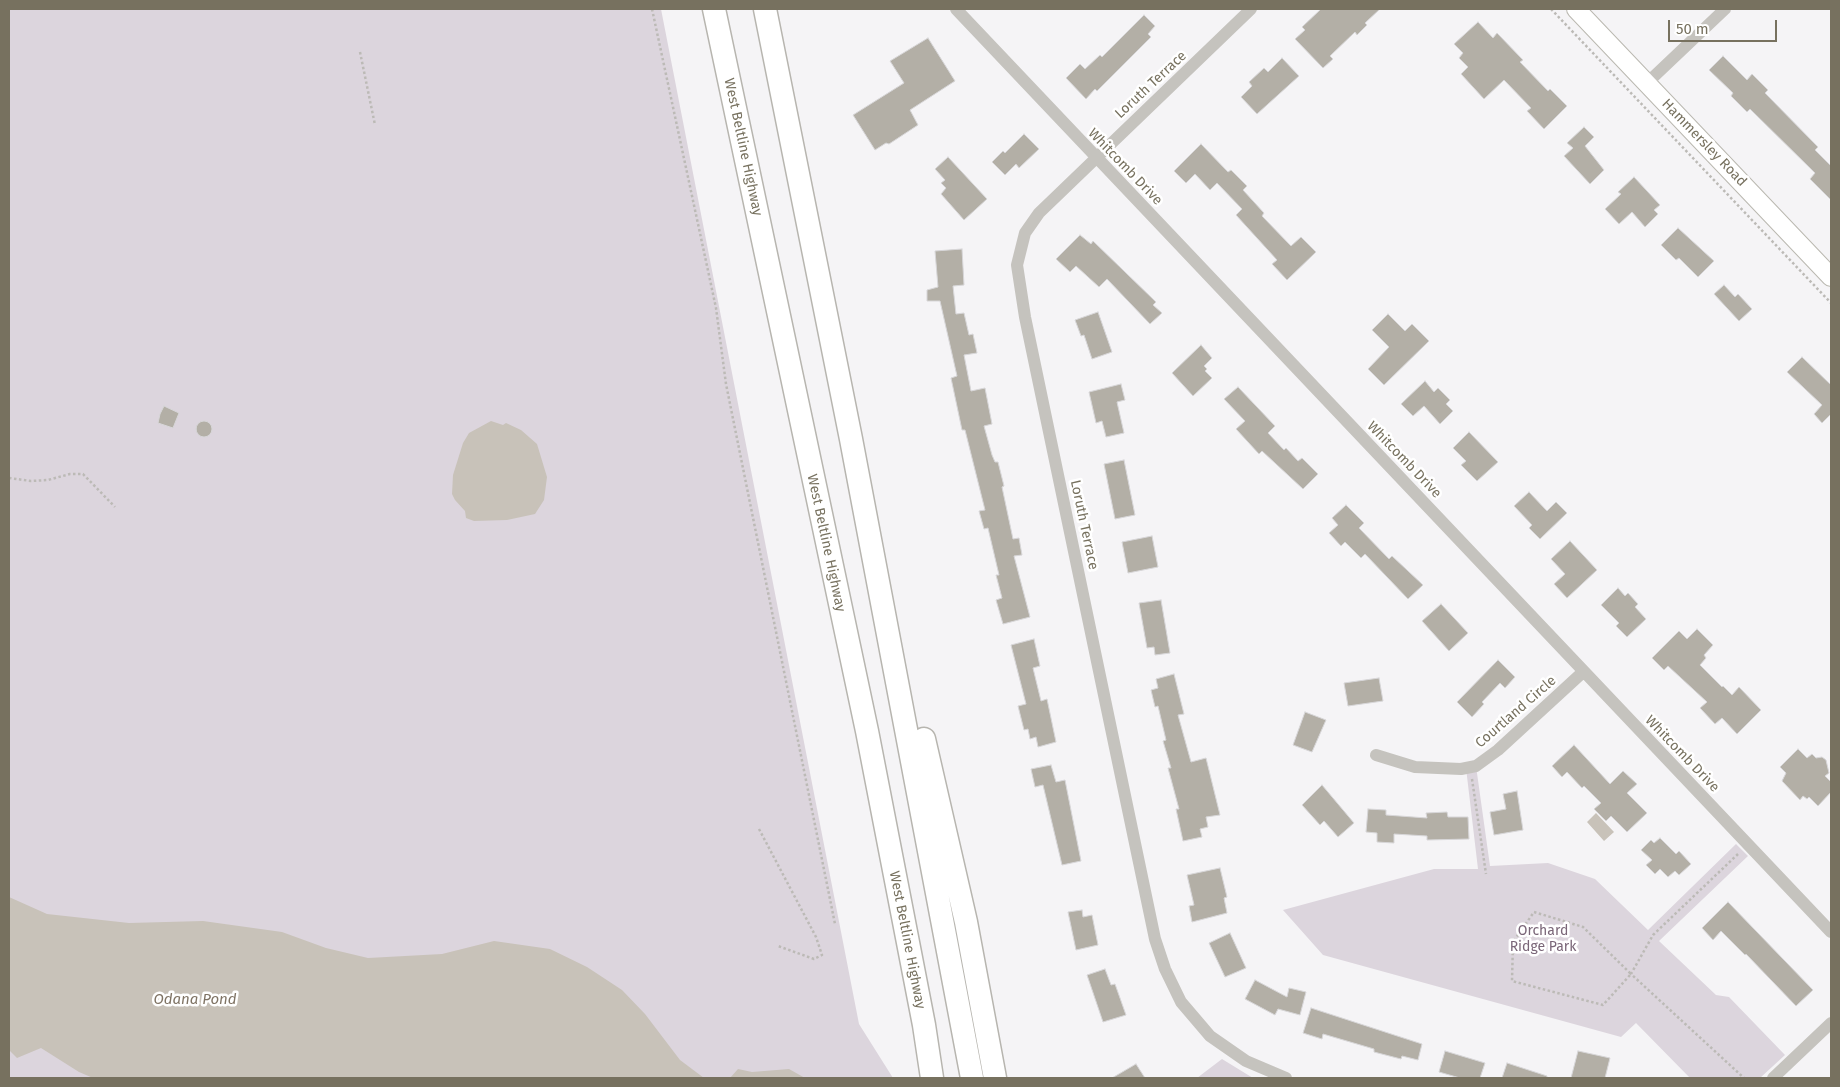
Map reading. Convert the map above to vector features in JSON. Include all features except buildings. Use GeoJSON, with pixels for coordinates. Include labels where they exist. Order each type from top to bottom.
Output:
{"type":"FeatureCollection","features":[{"type":"Feature","properties":{"kind":"highway","name":"West Beltline Highway"},"geometry":{"type":"LineString","coordinates":[[714,9],[867,731],[924,1025],[930,1078]]}},
{"type":"Feature","properties":{"kind":"highway"},"geometry":{"type":"LineString","coordinates":[[765,9],[852,439],[972,1078]]}},
{"type":"Feature","properties":{"kind":"highway"},"geometry":{"type":"LineString","coordinates":[[852,439],[964,913],[995,1078]]}},
{"type":"Feature","properties":{"kind":"street","name":"Whitcomb Drive"},"geometry":{"type":"LineString","coordinates":[[956,9],[1831,932]]}},
{"type":"Feature","properties":{"kind":"street","name":"Loruth Terrace"},"geometry":{"type":"LineString","coordinates":[[1251,9],[1039,213],[1025,233],[1017,265],[1031,346],[1152,929],[1165,969],[1182,1002],[1210,1036],[1246,1061],[1286,1078]]}},
{"type":"Feature","properties":{"kind":"street","name":"Hammersley Road"},"geometry":{"type":"LineString","coordinates":[[1576,9],[1831,277]]}},
{"type":"Feature","properties":{"kind":"street"},"geometry":{"type":"LineString","coordinates":[[1647,83],[1725,9]]}},
{"type":"Feature","properties":{"kind":"street","name":"Courtland Circle"},"geometry":{"type":"LineString","coordinates":[[1376,754],[1415,767],[1461,769],[1476,766],[1498,750],[1583,672]]}},
{"type":"Feature","properties":{"kind":"street"},"geometry":{"type":"LineString","coordinates":[[1774,1078],[1831,1023]]}},
{"type":"Feature","properties":{"kind":"path"},"geometry":{"type":"LineString","coordinates":[[652,9],[716,308],[726,384],[835,924]]}},
{"type":"Feature","properties":{"kind":"path"},"geometry":{"type":"LineString","coordinates":[[1551,9],[1831,303]]}},
{"type":"Feature","properties":{"kind":"path"},"geometry":{"type":"LineString","coordinates":[[360,52],[375,125]]}},
{"type":"Feature","properties":{"kind":"path"},"geometry":{"type":"LineString","coordinates":[[9,478],[31,481],[48,480],[70,474],[83,474],[115,507]]}},
{"type":"Feature","properties":{"kind":"path"},"geometry":{"type":"LineString","coordinates":[[1470,767],[1486,874]]}},
{"type":"Feature","properties":{"kind":"path"},"geometry":{"type":"LineString","coordinates":[[759,829],[816,937],[822,955],[814,959],[778,946]]}},
{"type":"Feature","properties":{"kind":"path"},"geometry":{"type":"LineString","coordinates":[[1744,1078],[1631,974],[1583,927],[1534,912],[1513,942],[1512,981],[1603,1005],[1631,974],[1653,935],[1748,844]]}},
{"type":"Feature","properties":{"kind":"green space"},"geometry":{"type":"Polygon","coordinates":[[[9,9],[661,9],[859,1024],[893,1078],[9,1078],[9,9]]]}},
{"type":"Feature","properties":{"kind":"green space","name":"Orchard Ridge Park"},"geometry":{"type":"Polygon","coordinates":[[[1476,766],[1490,866],[1548,863],[1595,879],[1648,930],[1736,844],[1748,856],[1659,941],[1716,995],[1729,997],[1785,1055],[1760,1078],[1690,1078],[1636,1023],[1621,1037],[1323,955],[1283,910],[1434,869],[1478,869],[1466,768],[1476,766]]]}},
{"type":"Feature","properties":{"kind":"green space"},"geometry":{"type":"Polygon","coordinates":[[[1222,1059],[1253,1078],[1197,1078],[1222,1059]]]}},
{"type":"Feature","properties":{"kind":"water"},"geometry":{"type":"Polygon","coordinates":[[[491,421],[503,425],[506,423],[521,430],[537,444],[547,477],[544,500],[535,514],[507,520],[474,521],[466,518],[465,511],[452,494],[453,475],[463,443],[469,433],[491,421]]]}},
{"type":"Feature","properties":{"kind":"water"},"geometry":{"type":"Polygon","coordinates":[[[1596,813],[1614,832],[1604,841],[1587,822],[1596,813]]]}},
{"type":"Feature","properties":{"kind":"water","name":"Odana Pond"},"geometry":{"type":"Polygon","coordinates":[[[9,897],[47,914],[129,923],[203,921],[282,932],[326,948],[368,958],[442,954],[494,941],[550,949],[587,967],[622,990],[645,1014],[680,1060],[704,1078],[93,1078],[79,1072],[41,1048],[17,1058],[9,1050],[9,897]]]}},
{"type":"Feature","properties":{"kind":"water"},"geometry":{"type":"Polygon","coordinates":[[[738,1069],[752,1072],[789,1069],[805,1078],[730,1078],[738,1069]]]}}]}
